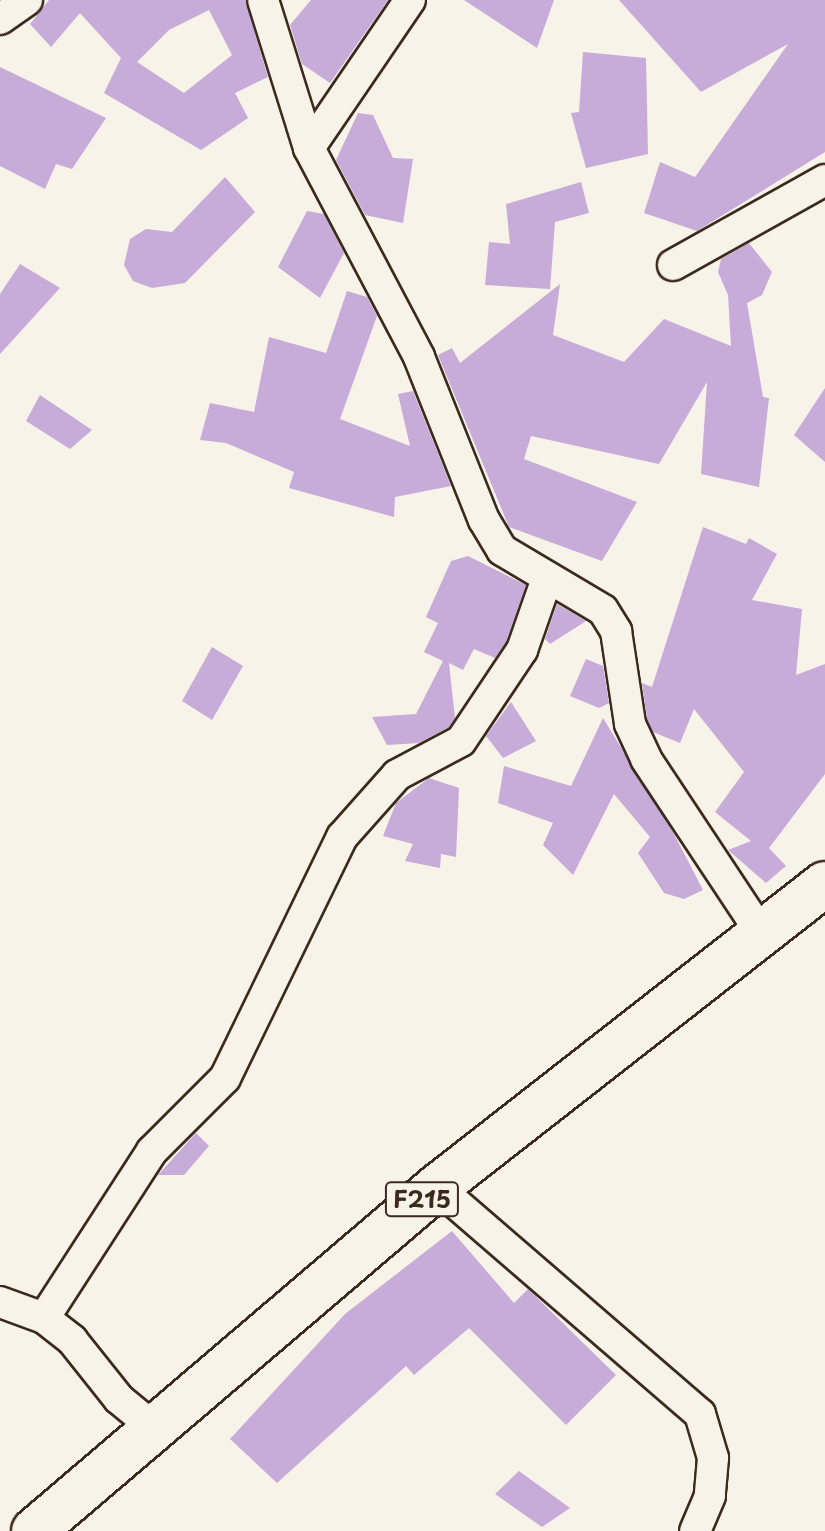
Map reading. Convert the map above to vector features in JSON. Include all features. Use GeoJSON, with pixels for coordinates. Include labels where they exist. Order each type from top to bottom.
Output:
{"type":"FeatureCollection","features":[{"type":"Feature","properties":{"kind":"main road","name":"F215"},"geometry":{"type":"LineString","coordinates":[[34,1531],[437,1187],[825,884]]}},
{"type":"Feature","properties":{"kind":"street"},"geometry":{"type":"LineString","coordinates":[[0,19],[27,0]]}},
{"type":"Feature","properties":{"kind":"street"},"geometry":{"type":"LineString","coordinates":[[263,0],[309,148],[419,357],[484,520],[502,550],[546,581],[603,610],[616,631],[630,724],[646,759],[761,933]]}},
{"type":"Feature","properties":{"kind":"street"},"geometry":{"type":"LineString","coordinates":[[309,148],[410,0]]}},
{"type":"Feature","properties":{"kind":"street"},"geometry":{"type":"LineString","coordinates":[[673,265],[825,180]]}},
{"type":"Feature","properties":{"kind":"street"},"geometry":{"type":"LineString","coordinates":[[44,1318],[152,1151],[225,1078],[347,829],[397,775],[461,741],[522,650],[546,581]]}},
{"type":"Feature","properties":{"kind":"street"},"geometry":{"type":"LineString","coordinates":[[437,1187],[700,1414],[713,1458],[710,1496],[695,1531]]}},
{"type":"Feature","properties":{"kind":"street"},"geometry":{"type":"LineString","coordinates":[[0,1302],[44,1318],[153,1427]]}},
{"type":"Feature","properties":{"kind":"building"},"geometry":{"type":"Polygon","coordinates":[[[49,0],[245,0],[268,77],[235,93],[248,118],[201,150],[104,93],[121,58],[80,13],[51,47],[30,24],[49,0]],[[209,10],[169,30],[137,62],[184,93],[232,55],[209,10]]]}},
{"type":"Feature","properties":{"kind":"building"},"geometry":{"type":"Polygon","coordinates":[[[311,0],[388,0],[330,83],[302,64],[290,25],[311,0]]]}},
{"type":"Feature","properties":{"kind":"building"},"geometry":{"type":"Polygon","coordinates":[[[464,0],[554,0],[537,48],[464,0]]]}},
{"type":"Feature","properties":{"kind":"building"},"geometry":{"type":"Polygon","coordinates":[[[619,0],[825,0],[825,152],[697,231],[644,213],[660,162],[695,177],[788,44],[701,92],[619,0]]]}},
{"type":"Feature","properties":{"kind":"building"},"geometry":{"type":"Polygon","coordinates":[[[583,52],[646,58],[648,154],[586,168],[571,113],[579,112],[583,52]]]}},
{"type":"Feature","properties":{"kind":"building"},"geometry":{"type":"Polygon","coordinates":[[[0,67],[106,118],[72,169],[56,164],[45,189],[0,166],[0,67]]]}},
{"type":"Feature","properties":{"kind":"building"},"geometry":{"type":"Polygon","coordinates":[[[358,113],[373,115],[393,158],[413,159],[403,223],[365,215],[336,160],[358,113]]]}},
{"type":"Feature","properties":{"kind":"building"},"geometry":{"type":"Polygon","coordinates":[[[225,177],[255,212],[185,283],[152,288],[133,281],[124,265],[130,239],[146,229],[172,232],[225,177]]]}},
{"type":"Feature","properties":{"kind":"building"},"geometry":{"type":"Polygon","coordinates":[[[581,182],[589,213],[555,222],[550,289],[485,285],[489,242],[510,244],[506,204],[581,182]]]}},
{"type":"Feature","properties":{"kind":"building"},"geometry":{"type":"Polygon","coordinates":[[[307,211],[324,214],[344,253],[320,298],[278,267],[307,211]]]}},
{"type":"Feature","properties":{"kind":"building"},"geometry":{"type":"Polygon","coordinates":[[[749,243],[772,272],[762,295],[747,303],[763,397],[769,398],[759,487],[701,474],[707,382],[659,464],[531,436],[524,459],[637,502],[602,561],[509,527],[438,355],[452,348],[460,363],[560,284],[553,335],[624,362],[664,319],[731,346],[728,295],[718,272],[721,259],[749,243]]]}},
{"type":"Feature","properties":{"kind":"building"},"geometry":{"type":"Polygon","coordinates":[[[20,264],[60,288],[0,354],[0,294],[20,264]]]}},
{"type":"Feature","properties":{"kind":"building"},"geometry":{"type":"Polygon","coordinates":[[[347,291],[367,297],[377,316],[340,419],[410,446],[398,394],[413,391],[451,486],[395,497],[394,517],[289,488],[294,472],[226,443],[200,440],[210,403],[254,412],[269,337],[326,353],[347,291]]]}},
{"type":"Feature","properties":{"kind":"building"},"geometry":{"type":"Polygon","coordinates":[[[825,388],[825,462],[794,435],[825,388]]]}},
{"type":"Feature","properties":{"kind":"building"},"geometry":{"type":"Polygon","coordinates":[[[40,395],[92,430],[70,449],[26,421],[40,395]]]}},
{"type":"Feature","properties":{"kind":"building"},"geometry":{"type":"Polygon","coordinates":[[[703,527],[746,544],[749,538],[777,554],[752,600],[802,609],[796,675],[825,664],[825,774],[769,848],[786,866],[766,883],[728,850],[751,841],[715,812],[744,772],[694,709],[680,743],[653,732],[647,719],[642,683],[652,687],[703,527]]]}},
{"type":"Feature","properties":{"kind":"building"},"geometry":{"type":"Polygon","coordinates":[[[468,556],[526,585],[506,642],[495,658],[474,649],[463,670],[449,663],[455,718],[449,727],[419,743],[387,745],[372,717],[416,714],[443,661],[424,652],[438,623],[426,617],[451,561],[468,556]]]}},
{"type":"Feature","properties":{"kind":"building"},"geometry":{"type":"Polygon","coordinates":[[[557,604],[586,621],[550,644],[545,639],[557,604]]]}},
{"type":"Feature","properties":{"kind":"building"},"geometry":{"type":"Polygon","coordinates":[[[212,647],[243,666],[212,720],[182,701],[212,647]]]}},
{"type":"Feature","properties":{"kind":"building"},"geometry":{"type":"Polygon","coordinates":[[[586,659],[603,666],[609,703],[599,708],[570,696],[586,659]]]}},
{"type":"Feature","properties":{"kind":"building"},"geometry":{"type":"Polygon","coordinates":[[[511,702],[536,741],[503,758],[486,736],[511,702]]]}},
{"type":"Feature","properties":{"kind":"building"},"geometry":{"type":"Polygon","coordinates":[[[603,718],[674,834],[703,890],[684,899],[664,893],[638,853],[650,837],[614,794],[573,875],[543,845],[553,823],[498,803],[504,766],[571,786],[603,718]]]}},
{"type":"Feature","properties":{"kind":"building"},"geometry":{"type":"Polygon","coordinates":[[[429,778],[459,788],[456,857],[441,854],[440,868],[405,861],[413,844],[383,836],[396,803],[429,778]]]}},
{"type":"Feature","properties":{"kind":"building"},"geometry":{"type":"Polygon","coordinates":[[[196,1133],[209,1146],[184,1175],[158,1175],[196,1133]]]}},
{"type":"Feature","properties":{"kind":"building"},"geometry":{"type":"Polygon","coordinates":[[[452,1231],[514,1303],[528,1289],[616,1375],[566,1425],[469,1328],[414,1375],[406,1366],[277,1483],[230,1439],[345,1314],[452,1231]]]}},
{"type":"Feature","properties":{"kind":"building"},"geometry":{"type":"Polygon","coordinates":[[[519,1471],[570,1508],[542,1527],[495,1494],[519,1471]]]}}]}
